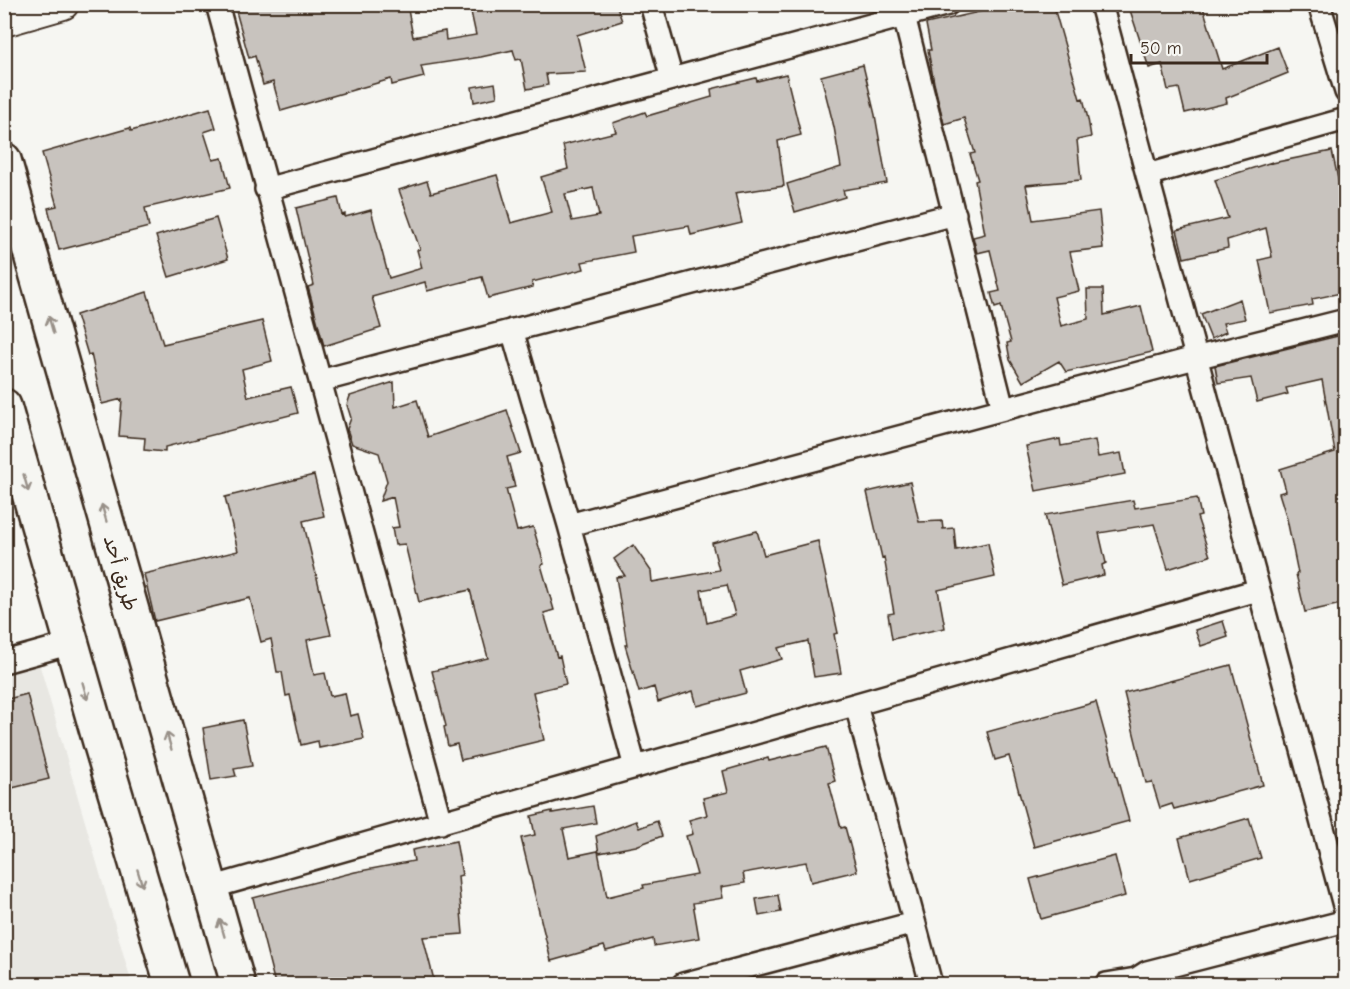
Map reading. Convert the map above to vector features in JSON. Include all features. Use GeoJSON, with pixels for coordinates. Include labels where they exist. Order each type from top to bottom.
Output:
{"type":"FeatureCollection","features":[{"type":"Feature","properties":{"kind":"main road","name":"طريق أحد"},"geometry":{"type":"LineString","coordinates":[[4,160],[238,984]]}},
{"type":"Feature","properties":{"kind":"main road"},"geometry":{"type":"LineString","coordinates":[[4,406],[172,984]]}},
{"type":"Feature","properties":{"kind":"street"},"geometry":{"type":"LineString","coordinates":[[4,21],[63,4]]}},
{"type":"Feature","properties":{"kind":"street"},"geometry":{"type":"LineString","coordinates":[[217,4],[441,823]]}},
{"type":"Feature","properties":{"kind":"street"},"geometry":{"type":"LineString","coordinates":[[651,4],[672,79]]}},
{"type":"Feature","properties":{"kind":"street"},"geometry":{"type":"LineString","coordinates":[[266,189],[948,4]]}},
{"type":"Feature","properties":{"kind":"street"},"geometry":{"type":"LineString","coordinates":[[1101,4],[1346,913]]}},
{"type":"Feature","properties":{"kind":"street"},"geometry":{"type":"LineString","coordinates":[[1319,4],[1346,92]]}},
{"type":"Feature","properties":{"kind":"street"},"geometry":{"type":"LineString","coordinates":[[904,16],[1004,409]]}},
{"type":"Feature","properties":{"kind":"street"},"geometry":{"type":"LineString","coordinates":[[1147,175],[1346,119]]}},
{"type":"Feature","properties":{"kind":"street"},"geometry":{"type":"LineString","coordinates":[[320,381],[955,214]]}},
{"type":"Feature","properties":{"kind":"street"},"geometry":{"type":"LineString","coordinates":[[569,525],[1346,320]]}},
{"type":"Feature","properties":{"kind":"street"},"geometry":{"type":"LineString","coordinates":[[512,330],[569,525],[635,768]]}},
{"type":"Feature","properties":{"kind":"street"},"geometry":{"type":"LineString","coordinates":[[210,888],[1258,590]]}},
{"type":"Feature","properties":{"kind":"street"},"geometry":{"type":"LineString","coordinates":[[4,662],[72,643]]}},
{"type":"Feature","properties":{"kind":"street"},"geometry":{"type":"LineString","coordinates":[[856,705],[931,984]]}},
{"type":"Feature","properties":{"kind":"street"},"geometry":{"type":"LineString","coordinates":[[1106,984],[1137,982],[1147,972],[1346,921]]}},
{"type":"Feature","properties":{"kind":"street"},"geometry":{"type":"LineString","coordinates":[[683,984],[706,981],[914,923]]}},
{"type":"Feature","properties":{"kind":"shaded area"},"geometry":{"type":"Polygon","coordinates":[[[39,663],[132,984],[5,984],[5,673],[39,663]]]}},
{"type":"Feature","properties":{"kind":"building"},"geometry":{"type":"Polygon","coordinates":[[[234,4],[407,4],[413,37],[445,31],[446,40],[476,35],[471,12],[503,4],[616,4],[622,21],[577,35],[586,72],[546,74],[548,85],[527,89],[521,59],[516,60],[513,50],[421,66],[424,77],[392,85],[391,79],[281,111],[273,82],[263,85],[255,56],[249,58],[234,4]]]}},
{"type":"Feature","properties":{"kind":"building"},"geometry":{"type":"Polygon","coordinates":[[[991,4],[1053,4],[1080,99],[1083,98],[1088,119],[1091,137],[1077,140],[1081,180],[1026,185],[1033,220],[1099,211],[1103,248],[1070,252],[1079,291],[1054,297],[1061,326],[1088,319],[1087,289],[1103,289],[1104,315],[1141,306],[1152,352],[1066,372],[1059,361],[1023,382],[1010,360],[1007,343],[1011,342],[1001,306],[995,308],[991,293],[1000,291],[990,250],[977,253],[973,237],[985,234],[975,181],[978,180],[970,154],[975,153],[964,118],[944,124],[928,50],[931,50],[926,24],[992,9],[991,4]]]}},
{"type":"Feature","properties":{"kind":"building"},"geometry":{"type":"Polygon","coordinates":[[[1128,4],[1202,4],[1222,69],[1278,47],[1288,73],[1226,98],[1227,103],[1185,113],[1179,88],[1168,90],[1162,64],[1149,68],[1128,4]]]}},
{"type":"Feature","properties":{"kind":"building"},"geometry":{"type":"Polygon","coordinates":[[[863,65],[887,183],[843,190],[845,197],[795,212],[787,184],[841,167],[821,76],[863,65]]]}},
{"type":"Feature","properties":{"kind":"building"},"geometry":{"type":"Polygon","coordinates":[[[786,74],[801,135],[778,141],[784,186],[735,193],[742,223],[691,235],[689,226],[631,236],[634,252],[582,262],[584,269],[532,282],[533,287],[488,298],[482,277],[427,291],[425,282],[372,297],[381,328],[324,346],[308,287],[314,285],[296,208],[338,198],[342,215],[345,214],[345,217],[371,210],[389,278],[422,268],[417,250],[420,249],[399,190],[427,181],[431,193],[497,175],[511,223],[552,212],[541,177],[568,169],[563,145],[616,132],[613,123],[645,112],[647,116],[712,97],[711,89],[756,78],[757,81],[786,74]],[[593,188],[565,194],[572,221],[599,216],[593,188]]]}},
{"type":"Feature","properties":{"kind":"building"},"geometry":{"type":"Polygon","coordinates":[[[495,83],[497,97],[474,102],[472,87],[495,83]]]}},
{"type":"Feature","properties":{"kind":"building"},"geometry":{"type":"Polygon","coordinates":[[[210,108],[216,128],[204,132],[213,160],[222,158],[230,188],[145,208],[149,227],[59,250],[48,208],[57,206],[42,153],[210,108]]]}},
{"type":"Feature","properties":{"kind":"building"},"geometry":{"type":"Polygon","coordinates":[[[1332,151],[1346,216],[1346,292],[1312,299],[1313,305],[1270,313],[1259,260],[1272,257],[1266,228],[1227,240],[1228,248],[1184,258],[1177,230],[1228,218],[1215,180],[1272,162],[1332,151]]]}},
{"type":"Feature","properties":{"kind":"building"},"geometry":{"type":"Polygon","coordinates":[[[216,218],[228,259],[169,277],[156,236],[216,218]]]}},
{"type":"Feature","properties":{"kind":"building"},"geometry":{"type":"Polygon","coordinates":[[[147,292],[163,344],[262,321],[272,361],[242,369],[248,397],[291,387],[298,413],[165,447],[165,452],[144,450],[145,438],[119,436],[122,399],[102,404],[91,354],[88,355],[76,315],[147,292]]]}},
{"type":"Feature","properties":{"kind":"building"},"geometry":{"type":"Polygon","coordinates":[[[1240,299],[1245,319],[1223,323],[1226,332],[1211,339],[1201,314],[1240,299]]]}},
{"type":"Feature","properties":{"kind":"building"},"geometry":{"type":"Polygon","coordinates":[[[1346,334],[1346,603],[1305,612],[1287,519],[1279,493],[1286,491],[1280,469],[1335,452],[1322,380],[1286,388],[1288,394],[1257,402],[1251,378],[1218,383],[1215,366],[1346,334]]]}},
{"type":"Feature","properties":{"kind":"building"},"geometry":{"type":"Polygon","coordinates":[[[394,382],[395,407],[417,400],[428,437],[507,410],[521,453],[507,457],[515,487],[506,489],[517,531],[533,527],[554,610],[544,613],[557,657],[560,656],[566,684],[533,692],[544,740],[461,760],[457,744],[448,746],[444,727],[446,726],[432,671],[488,658],[470,590],[419,602],[405,544],[395,545],[392,528],[399,527],[393,497],[380,501],[387,481],[379,453],[352,444],[347,429],[351,418],[347,405],[350,396],[394,382]]]}},
{"type":"Feature","properties":{"kind":"building"},"geometry":{"type":"Polygon","coordinates":[[[1060,439],[1061,446],[1095,440],[1098,457],[1121,453],[1125,474],[1036,491],[1026,446],[1060,439]]]}},
{"type":"Feature","properties":{"kind":"building"},"geometry":{"type":"Polygon","coordinates":[[[314,475],[324,516],[303,521],[331,635],[307,640],[314,675],[325,673],[330,696],[345,693],[350,716],[358,714],[364,739],[319,748],[318,741],[301,745],[290,695],[286,696],[282,672],[277,672],[271,639],[261,642],[250,598],[155,621],[144,574],[238,551],[225,497],[314,475]]]}},
{"type":"Feature","properties":{"kind":"building"},"geometry":{"type":"Polygon","coordinates":[[[910,482],[919,522],[942,521],[943,529],[954,528],[956,550],[988,543],[995,577],[938,590],[945,628],[892,639],[888,614],[894,613],[884,557],[882,558],[867,492],[910,482]]]}},
{"type":"Feature","properties":{"kind":"building"},"geometry":{"type":"Polygon","coordinates":[[[1197,498],[1201,516],[1197,517],[1210,556],[1168,569],[1154,524],[1099,533],[1106,563],[1102,565],[1104,575],[1062,585],[1045,515],[1133,500],[1135,508],[1197,498]]]}},
{"type":"Feature","properties":{"kind":"building"},"geometry":{"type":"Polygon","coordinates":[[[757,531],[764,555],[818,541],[838,633],[834,634],[841,673],[814,677],[808,641],[778,648],[782,659],[740,671],[746,693],[697,706],[693,691],[658,702],[654,687],[639,692],[625,645],[627,645],[616,577],[625,576],[614,559],[633,545],[651,571],[652,582],[719,570],[712,543],[757,531]],[[727,585],[701,590],[707,623],[735,615],[727,585]]]}},
{"type":"Feature","properties":{"kind":"building"},"geometry":{"type":"Polygon","coordinates":[[[1223,621],[1228,637],[1201,646],[1195,630],[1223,621]]]}},
{"type":"Feature","properties":{"kind":"building"},"geometry":{"type":"Polygon","coordinates":[[[1231,665],[1263,785],[1174,809],[1172,804],[1160,808],[1152,782],[1146,783],[1124,693],[1231,665]]]}},
{"type":"Feature","properties":{"kind":"building"},"geometry":{"type":"Polygon","coordinates":[[[27,694],[49,779],[4,790],[4,700],[27,694]]]}},
{"type":"Feature","properties":{"kind":"building"},"geometry":{"type":"Polygon","coordinates":[[[1096,702],[1129,821],[1034,847],[1009,756],[995,760],[987,732],[1096,702]]]}},
{"type":"Feature","properties":{"kind":"building"},"geometry":{"type":"Polygon","coordinates":[[[243,720],[252,766],[234,769],[236,776],[211,780],[203,728],[243,720]]]}},
{"type":"Feature","properties":{"kind":"building"},"geometry":{"type":"Polygon","coordinates":[[[826,747],[835,781],[829,783],[841,828],[845,827],[857,871],[811,882],[806,862],[743,873],[745,883],[721,887],[723,898],[693,903],[699,938],[654,946],[653,939],[606,951],[604,946],[551,961],[521,838],[535,835],[531,816],[593,806],[596,823],[563,829],[569,857],[598,851],[607,897],[644,888],[643,885],[697,875],[686,836],[693,834],[689,820],[707,815],[703,798],[728,792],[723,771],[768,758],[769,761],[826,747]]]}},
{"type":"Feature","properties":{"kind":"building"},"geometry":{"type":"Polygon","coordinates":[[[1249,818],[1261,858],[1190,879],[1179,838],[1249,818]]]}},
{"type":"Feature","properties":{"kind":"building"},"geometry":{"type":"Polygon","coordinates":[[[636,821],[639,828],[657,821],[662,836],[636,846],[599,853],[596,836],[636,821]]]}},
{"type":"Feature","properties":{"kind":"building"},"geometry":{"type":"Polygon","coordinates":[[[456,841],[462,875],[458,876],[463,934],[423,937],[435,984],[275,984],[253,898],[355,872],[414,861],[412,850],[456,841]]]}},
{"type":"Feature","properties":{"kind":"building"},"geometry":{"type":"Polygon","coordinates":[[[1115,856],[1125,896],[1041,919],[1030,879],[1115,856]]]}},
{"type":"Feature","properties":{"kind":"building"},"geometry":{"type":"Polygon","coordinates":[[[778,895],[781,912],[759,916],[756,899],[778,895]]]}}]}
